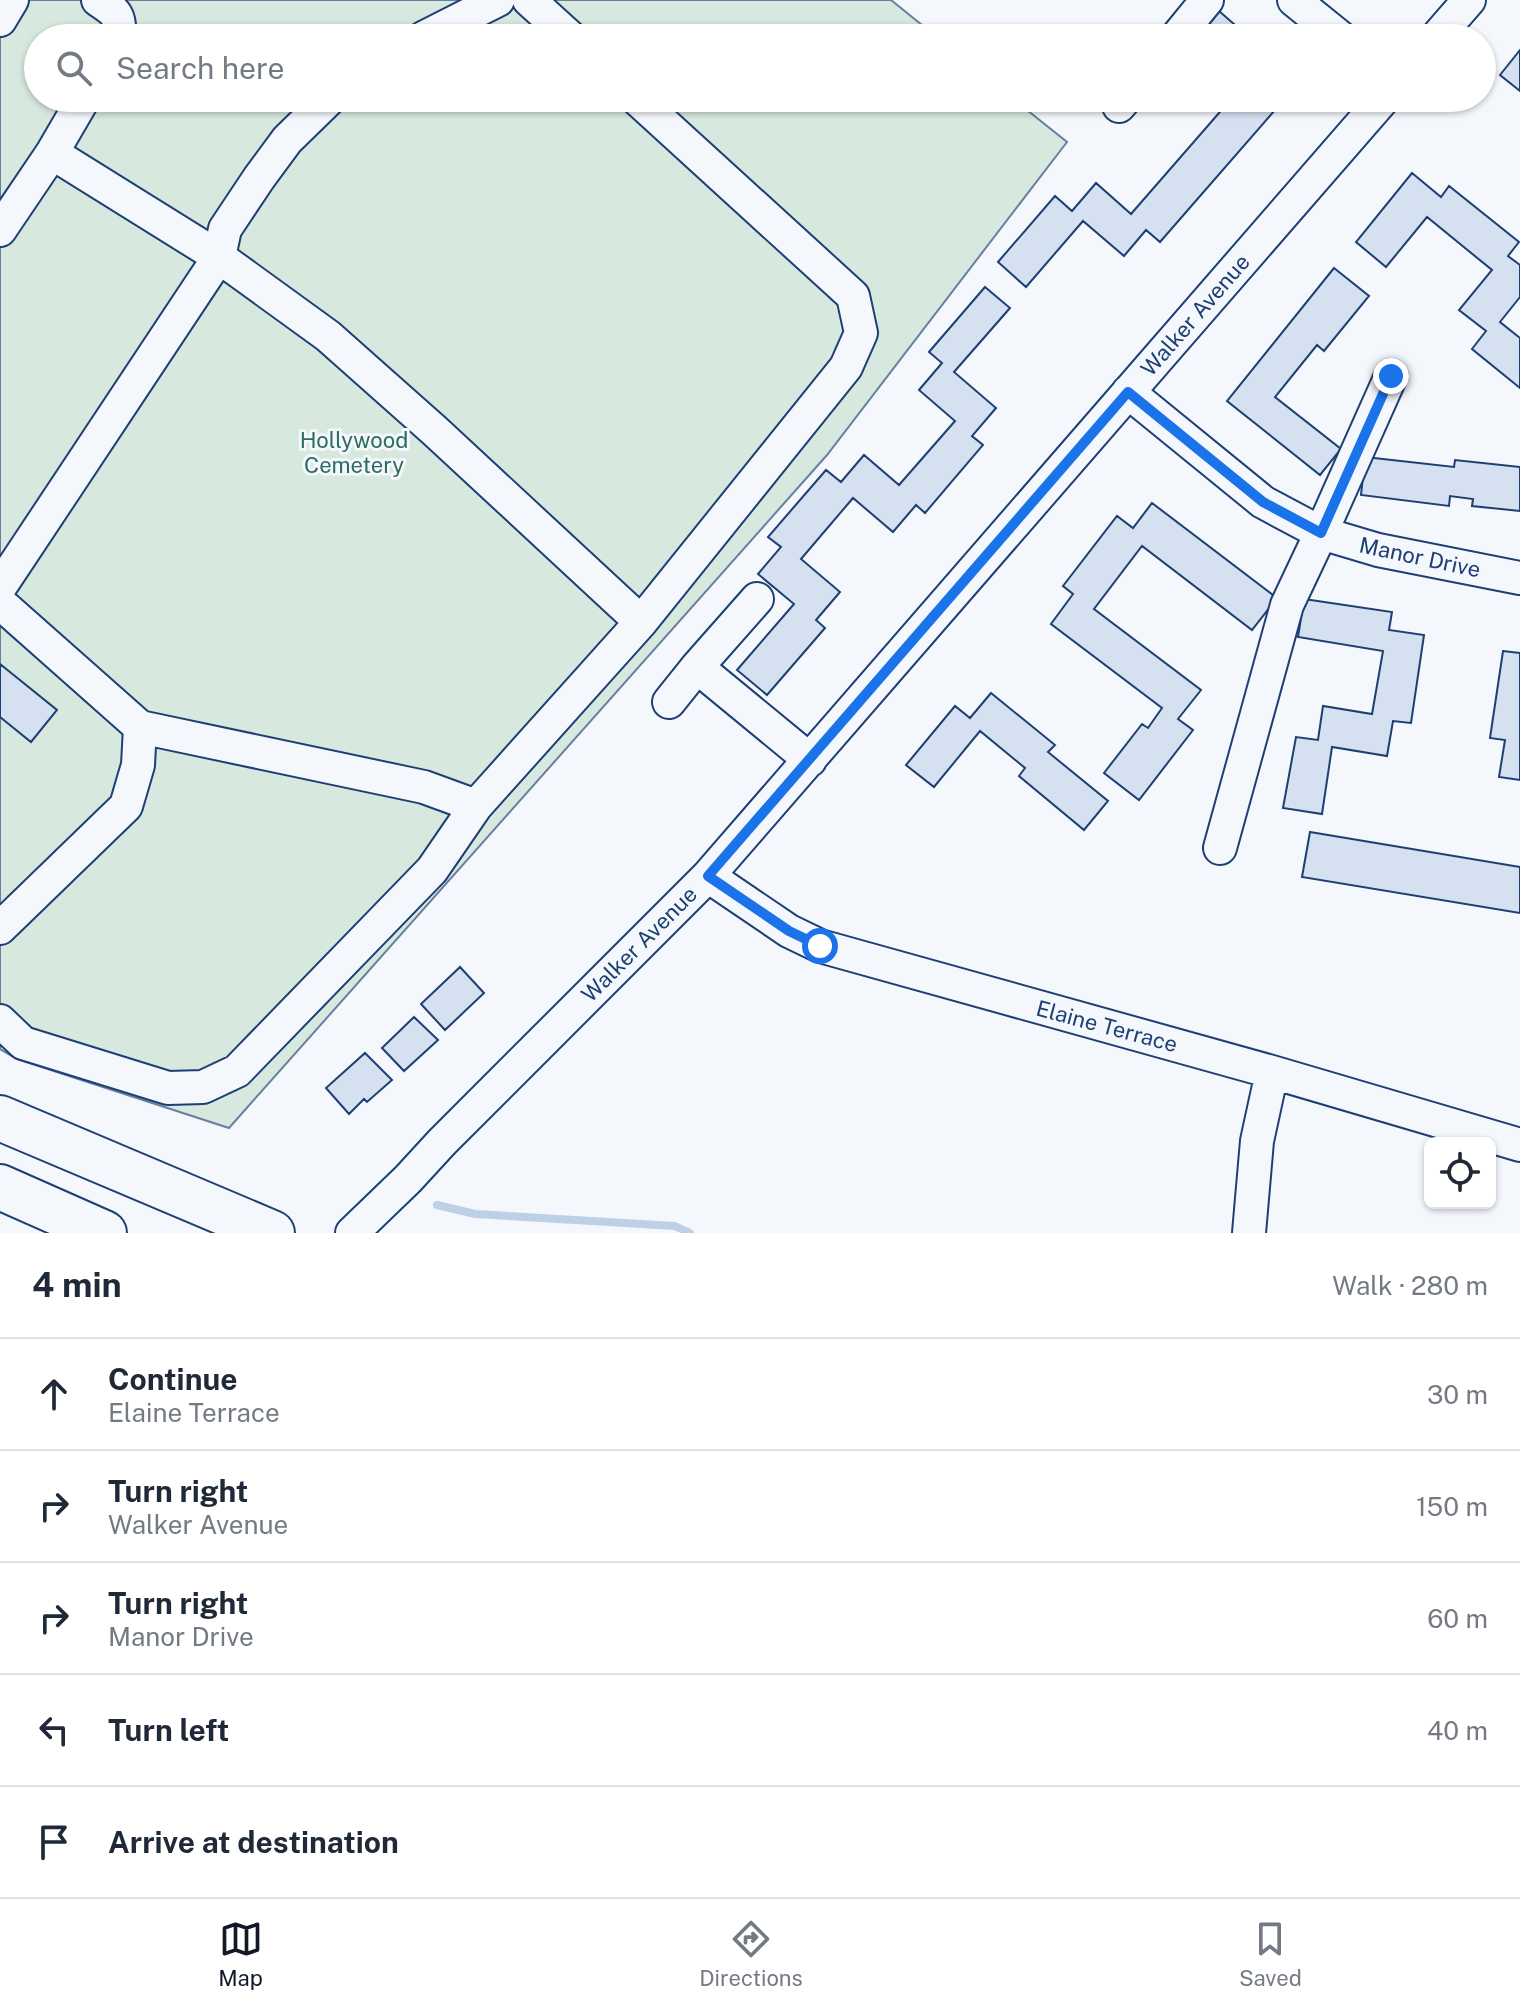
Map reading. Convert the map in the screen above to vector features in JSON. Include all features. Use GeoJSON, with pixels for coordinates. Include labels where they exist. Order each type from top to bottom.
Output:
{"type":"FeatureCollection","features":[{"type":"Feature","properties":{"kind":"highway"},"geometry":{"type":"LineString","coordinates":[[0,1118],[272,1233]]}},
{"type":"Feature","properties":{"kind":"highway"},"geometry":{"type":"LineString","coordinates":[[0,1187],[104,1233]]}},
{"type":"Feature","properties":{"kind":"street"},"geometry":{"type":"LineString","coordinates":[[0,20],[12,0]]}},
{"type":"Feature","properties":{"kind":"street"},"geometry":{"type":"LineString","coordinates":[[98,0],[114,10],[120,24]]}},
{"type":"Feature","properties":{"kind":"street"},"geometry":{"type":"LineString","coordinates":[[451,24],[498,0]]}},
{"type":"Feature","properties":{"kind":"street"},"geometry":{"type":"LineString","coordinates":[[529,0],[556,24]]}},
{"type":"Feature","properties":{"kind":"street"},"geometry":{"type":"LineString","coordinates":[[1187,24],[1207,0]]}},
{"type":"Feature","properties":{"kind":"street"},"geometry":{"type":"LineString","coordinates":[[1294,0],[1324,24]]}},
{"type":"Feature","properties":{"kind":"street"},"geometry":{"type":"LineString","coordinates":[[1448,24],[1469,0]]}},
{"type":"Feature","properties":{"kind":"street"},"geometry":{"type":"LineString","coordinates":[[0,230],[76,112]]}},
{"type":"Feature","properties":{"kind":"street"},"geometry":{"type":"LineString","coordinates":[[0,587],[219,257],[225,229],[287,140],[316,112]]}},
{"type":"Feature","properties":{"kind":"street"},"geometry":{"type":"LineString","coordinates":[[0,1021],[23,1043],[168,1088],[203,1087],[237,1071],[432,870],[476,806],[641,622],[846,367],[861,333],[853,296],[651,112]]}},
{"type":"Feature","properties":{"kind":"street","name":"Walker Avenue"},"geometry":{"type":"LineString","coordinates":[[352,1233],[708,876],[1372,112]]}},
{"type":"Feature","properties":{"kind":"street"},"geometry":{"type":"LineString","coordinates":[[52,153],[219,257],[328,336],[641,622]]}},
{"type":"Feature","properties":{"kind":"street"},"geometry":{"type":"LineString","coordinates":[[1220,848],[1287,605],[1391,376]]}},
{"type":"Feature","properties":{"kind":"street","name":"Manor Drive"},"geometry":{"type":"LineString","coordinates":[[1128,392],[1263,502],[1321,533],[1378,550],[1520,578]]}},
{"type":"Feature","properties":{"kind":"street"},"geometry":{"type":"LineString","coordinates":[[669,702],[757,599]]}},
{"type":"Feature","properties":{"kind":"street"},"geometry":{"type":"LineString","coordinates":[[0,603],[140,727],[424,787],[476,806]]}},
{"type":"Feature","properties":{"kind":"street"},"geometry":{"type":"LineString","coordinates":[[697,667],[810,760]]}},
{"type":"Feature","properties":{"kind":"street"},"geometry":{"type":"LineString","coordinates":[[0,928],[126,806],[138,765],[140,727]]}},
{"type":"Feature","properties":{"kind":"street","name":"Elaine Terrace"},"geometry":{"type":"LineString","coordinates":[[708,876],[789,931],[820,946],[1272,1072],[1520,1145]]}},
{"type":"Feature","properties":{"kind":"street"},"geometry":{"type":"LineString","coordinates":[[1249,1233],[1257,1141],[1272,1072]]}},
{"type":"Feature","properties":{"kind":"green space","name":"Hollywood Cemetery"},"geometry":{"type":"Polygon","coordinates":[[[0,0],[891,0],[921,24],[24,24],[24,112],[1030,112],[1067,142],[827,455],[229,1128],[17,1059],[0,1049],[0,0]]]}},
{"type":"Feature","properties":{"kind":"building"},"geometry":{"type":"Polygon","coordinates":[[[1219,11],[1234,24],[1208,24],[1219,11]]]}},
{"type":"Feature","properties":{"kind":"building"},"geometry":{"type":"Polygon","coordinates":[[[1520,50],[1520,91],[1500,75],[1520,50]]]}},
{"type":"Feature","properties":{"kind":"building"},"geometry":{"type":"Polygon","coordinates":[[[1220,112],[1273,112],[1160,242],[1146,230],[1124,256],[1083,221],[1026,287],[998,262],[1055,196],[1072,211],[1096,183],[1131,214],[1220,112]]]}},
{"type":"Feature","properties":{"kind":"building"},"geometry":{"type":"Polygon","coordinates":[[[1412,173],[1441,197],[1449,186],[1519,242],[1508,256],[1520,265],[1520,297],[1500,322],[1520,338],[1520,388],[1472,349],[1486,331],[1459,310],[1492,270],[1427,217],[1386,267],[1356,242],[1412,173]]]}},
{"type":"Feature","properties":{"kind":"building"},"geometry":{"type":"Polygon","coordinates":[[[1334,268],[1369,296],[1324,351],[1317,345],[1275,397],[1341,449],[1320,475],[1227,401],[1334,268]]]}},
{"type":"Feature","properties":{"kind":"building"},"geometry":{"type":"Polygon","coordinates":[[[985,287],[1010,308],[954,372],[996,408],[972,436],[983,445],[925,513],[916,505],[893,532],[853,498],[801,559],[840,592],[816,620],[825,628],[767,695],[737,670],[794,604],[758,574],[781,547],[768,537],[826,470],[841,482],[864,455],[899,485],[955,421],[919,390],[942,363],[929,352],[985,287]]]}},
{"type":"Feature","properties":{"kind":"building"},"geometry":{"type":"Polygon","coordinates":[[[1365,457],[1454,467],[1455,460],[1520,467],[1520,511],[1472,506],[1473,499],[1450,496],[1449,506],[1361,495],[1365,457]]]}},
{"type":"Feature","properties":{"kind":"building"},"geometry":{"type":"Polygon","coordinates":[[[1152,503],[1277,598],[1252,630],[1142,546],[1094,609],[1201,690],[1178,719],[1193,730],[1139,800],[1104,773],[1142,724],[1148,728],[1162,708],[1051,624],[1073,594],[1063,586],[1117,516],[1133,528],[1152,503]]]}},
{"type":"Feature","properties":{"kind":"building"},"geometry":{"type":"Polygon","coordinates":[[[1304,599],[1392,612],[1389,630],[1424,635],[1411,723],[1393,721],[1387,756],[1332,747],[1322,814],[1283,808],[1296,737],[1318,740],[1323,706],[1372,714],[1383,651],[1298,637],[1304,599]]]}},
{"type":"Feature","properties":{"kind":"building"},"geometry":{"type":"Polygon","coordinates":[[[1503,651],[1520,653],[1520,780],[1499,777],[1505,740],[1490,738],[1503,651]]]}},
{"type":"Feature","properties":{"kind":"building"},"geometry":{"type":"Polygon","coordinates":[[[0,664],[57,710],[31,742],[0,717],[0,664]]]}},
{"type":"Feature","properties":{"kind":"building"},"geometry":{"type":"Polygon","coordinates":[[[991,693],[1055,745],[1048,752],[1108,801],[1084,830],[1019,776],[1025,768],[980,731],[934,787],[906,765],[955,706],[970,718],[991,693]]]}},
{"type":"Feature","properties":{"kind":"building"},"geometry":{"type":"Polygon","coordinates":[[[1310,832],[1520,867],[1520,913],[1302,877],[1310,832]]]}},
{"type":"Feature","properties":{"kind":"building"},"geometry":{"type":"Polygon","coordinates":[[[460,967],[484,993],[445,1030],[421,1004],[460,967]]]}},
{"type":"Feature","properties":{"kind":"building"},"geometry":{"type":"Polygon","coordinates":[[[414,1017],[438,1040],[404,1071],[382,1048],[414,1017]]]}},
{"type":"Feature","properties":{"kind":"building"},"geometry":{"type":"Polygon","coordinates":[[[365,1053],[392,1080],[367,1102],[364,1099],[349,1114],[326,1088],[365,1053]]]}},
{"type":"Feature","properties":{"kind":"waterway"},"geometry":{"type":"LineString","coordinates":[[437,1205],[475,1214],[675,1226],[690,1233]]}},
{"type":"Feature","properties":{"kind":"route"},"geometry":{"type":"LineString","coordinates":[[820,946],[789,931],[708,876],[1128,392],[1263,502],[1321,533],[1391,376]]}}]}
